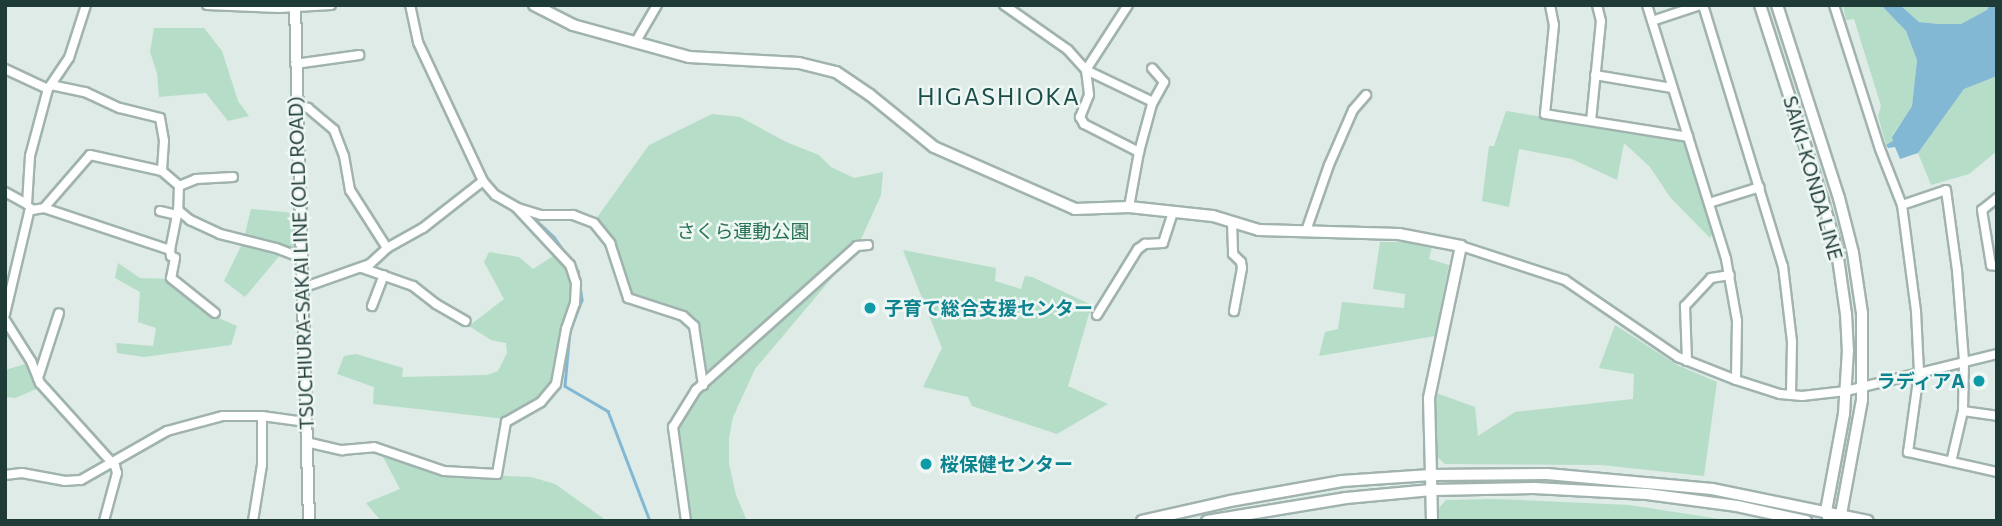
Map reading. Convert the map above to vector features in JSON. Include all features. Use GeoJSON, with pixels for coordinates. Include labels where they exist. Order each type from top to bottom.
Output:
{"type":"FeatureCollection","features":[{"type":"Feature","properties":{"kind":"main road"},"geometry":{"type":"LineString","coordinates":[[534,5],[635,43],[689,57],[818,66],[850,80],[921,139],[950,156],[1063,206],[1086,210],[1129,207],[1173,212],[1232,222],[1259,230],[1399,234],[1461,246],[1429,398],[1431,475]]}},
{"type":"Feature","properties":{"kind":"main road"},"geometry":{"type":"LineString","coordinates":[[1142,521],[1230,501],[1342,481],[1431,475],[1547,474],[1712,489],[1827,516],[1868,521]]}},
{"type":"Feature","properties":{"kind":"main road"},"geometry":{"type":"LineString","coordinates":[[1207,521],[1346,498],[1432,490],[1534,488],[1613,491],[1737,506],[1806,521]]}},
{"type":"Feature","properties":{"kind":"street"},"geometry":{"type":"LineString","coordinates":[[5,314],[9,281],[29,207],[30,156],[50,87],[69,58],[86,5]]}},
{"type":"Feature","properties":{"kind":"street"},"geometry":{"type":"LineString","coordinates":[[207,5],[331,5]]}},
{"type":"Feature","properties":{"kind":"street"},"geometry":{"type":"LineString","coordinates":[[411,5],[418,42],[483,181],[495,195],[516,207],[541,215],[573,215],[594,223],[611,243],[628,298],[683,316],[694,326],[703,385]]}},
{"type":"Feature","properties":{"kind":"street"},"geometry":{"type":"LineString","coordinates":[[635,43],[657,5]]}},
{"type":"Feature","properties":{"kind":"street"},"geometry":{"type":"LineString","coordinates":[[1004,5],[1068,51],[1086,69],[1153,102]]}},
{"type":"Feature","properties":{"kind":"street"},"geometry":{"type":"LineString","coordinates":[[1128,5],[1086,69],[1089,95],[1080,117],[1084,124],[1139,152]]}},
{"type":"Feature","properties":{"kind":"street"},"geometry":{"type":"LineString","coordinates":[[1550,5],[1554,25],[1545,114],[1688,137]]}},
{"type":"Feature","properties":{"kind":"street"},"geometry":{"type":"LineString","coordinates":[[1591,121],[1601,21],[1597,5]]}},
{"type":"Feature","properties":{"kind":"street"},"geometry":{"type":"LineString","coordinates":[[1647,5],[1730,275],[1737,321],[1736,380]]}},
{"type":"Feature","properties":{"kind":"street"},"geometry":{"type":"LineString","coordinates":[[1652,21],[1702,5],[1760,187],[1788,295],[1792,342],[1791,396]]}},
{"type":"Feature","properties":{"kind":"street","name":"SAIKI-KONDA LINE"},"geometry":{"type":"LineString","coordinates":[[1760,5],[1837,251],[1846,314],[1846,391],[1827,516]]}},
{"type":"Feature","properties":{"kind":"street","name":"SAIKI-KONDA LINE"},"geometry":{"type":"LineString","coordinates":[[1777,5],[1839,198],[1853,253],[1862,313],[1863,387],[1838,518]]}},
{"type":"Feature","properties":{"kind":"street"},"geometry":{"type":"LineString","coordinates":[[1834,5],[1880,149],[1902,205],[1916,311],[1919,373],[1908,452],[1997,472]]}},
{"type":"Feature","properties":{"kind":"street","name":"TSUCHIURA-SAKAI LINE (OLD ROAD)"},"geometry":{"type":"LineString","coordinates":[[295,7],[309,521]]}},
{"type":"Feature","properties":{"kind":"street"},"geometry":{"type":"LineString","coordinates":[[295,64],[359,55]]}},
{"type":"Feature","properties":{"kind":"street"},"geometry":{"type":"LineString","coordinates":[[1129,207],[1139,152],[1153,102],[1164,82],[1152,68]]}},
{"type":"Feature","properties":{"kind":"street"},"geometry":{"type":"LineString","coordinates":[[5,69],[50,87],[85,92],[120,108],[160,118],[164,141],[162,171]]}},
{"type":"Feature","properties":{"kind":"street"},"geometry":{"type":"LineString","coordinates":[[1595,75],[1672,88]]}},
{"type":"Feature","properties":{"kind":"street"},"geometry":{"type":"LineString","coordinates":[[1306,231],[1329,165],[1353,110],[1366,95]]}},
{"type":"Feature","properties":{"kind":"street"},"geometry":{"type":"LineString","coordinates":[[296,104],[308,108],[334,130],[344,156],[349,190],[387,248]]}},
{"type":"Feature","properties":{"kind":"street"},"geometry":{"type":"LineString","coordinates":[[44,208],[90,155],[162,171],[179,186]]}},
{"type":"Feature","properties":{"kind":"street"},"geometry":{"type":"LineString","coordinates":[[179,186],[196,178],[233,177]]}},
{"type":"Feature","properties":{"kind":"street"},"geometry":{"type":"LineString","coordinates":[[302,288],[362,268],[387,248],[423,228],[483,181]]}},
{"type":"Feature","properties":{"kind":"street"},"geometry":{"type":"LineString","coordinates":[[179,186],[170,250],[171,256],[175,258],[171,278],[215,313]]}},
{"type":"Feature","properties":{"kind":"street"},"geometry":{"type":"LineString","coordinates":[[1709,203],[1760,187]]}},
{"type":"Feature","properties":{"kind":"street"},"geometry":{"type":"LineString","coordinates":[[1902,205],[1946,191],[1957,270],[1964,362],[1963,411],[1951,462]]}},
{"type":"Feature","properties":{"kind":"street"},"geometry":{"type":"LineString","coordinates":[[5,192],[29,207],[44,208],[170,250]]}},
{"type":"Feature","properties":{"kind":"street"},"geometry":{"type":"LineString","coordinates":[[1997,198],[1982,211],[1990,265],[1997,266]]}},
{"type":"Feature","properties":{"kind":"street"},"geometry":{"type":"LineString","coordinates":[[306,442],[342,450],[374,446],[444,471],[497,474],[506,422],[541,401],[556,384],[566,329],[575,303],[576,283],[570,265],[516,207]]}},
{"type":"Feature","properties":{"kind":"street"},"geometry":{"type":"LineString","coordinates":[[160,211],[177,213],[220,234],[300,257]]}},
{"type":"Feature","properties":{"kind":"street"},"geometry":{"type":"LineString","coordinates":[[1097,315],[1138,249],[1145,244],[1163,243],[1173,212]]}},
{"type":"Feature","properties":{"kind":"street"},"geometry":{"type":"LineString","coordinates":[[1232,222],[1233,254],[1241,262],[1242,268],[1234,311]]}},
{"type":"Feature","properties":{"kind":"street"},"geometry":{"type":"LineString","coordinates":[[686,521],[673,428],[696,390],[857,246],[868,245]]}},
{"type":"Feature","properties":{"kind":"street"},"geometry":{"type":"LineString","coordinates":[[1461,246],[1565,280],[1660,347],[1687,361],[1736,380],[1791,396],[1846,391],[1997,354]]}},
{"type":"Feature","properties":{"kind":"street"},"geometry":{"type":"LineString","coordinates":[[362,268],[413,286],[436,304],[466,321]]}},
{"type":"Feature","properties":{"kind":"street"},"geometry":{"type":"LineString","coordinates":[[372,306],[384,275]]}},
{"type":"Feature","properties":{"kind":"street"},"geometry":{"type":"LineString","coordinates":[[1687,361],[1685,306],[1711,278],[1730,275]]}},
{"type":"Feature","properties":{"kind":"street"},"geometry":{"type":"LineString","coordinates":[[38,378],[59,313]]}},
{"type":"Feature","properties":{"kind":"street"},"geometry":{"type":"LineString","coordinates":[[5,320],[38,378],[113,463],[117,472],[104,521]]}},
{"type":"Feature","properties":{"kind":"street"},"geometry":{"type":"LineString","coordinates":[[1963,411],[1997,416]]}},
{"type":"Feature","properties":{"kind":"street"},"geometry":{"type":"LineString","coordinates":[[5,475],[22,473],[65,481],[81,480],[143,443],[187,424],[223,416],[261,416],[305,422]]}},
{"type":"Feature","properties":{"kind":"street"},"geometry":{"type":"LineString","coordinates":[[253,521],[262,465],[261,416]]}},
{"type":"Feature","properties":{"kind":"street"},"geometry":{"type":"LineString","coordinates":[[1431,475],[1432,521]]}},
{"type":"Feature","properties":{"kind":"green space"},"geometry":{"type":"Polygon","coordinates":[[[1843,5],[1881,5],[1906,31],[1917,60],[1912,106],[1892,136],[1894,141],[1886,145],[1878,116],[1881,106],[1854,19],[1846,20],[1843,5]]]}},
{"type":"Feature","properties":{"kind":"green space"},"geometry":{"type":"Polygon","coordinates":[[[1900,5],[1990,5],[1988,10],[1961,24],[1939,24],[1919,22],[1900,5]]]}},
{"type":"Feature","properties":{"kind":"green space"},"geometry":{"type":"Polygon","coordinates":[[[154,28],[204,28],[222,51],[238,101],[249,116],[228,121],[206,93],[159,97],[157,73],[150,52],[154,28]]]}},
{"type":"Feature","properties":{"kind":"green space"},"geometry":{"type":"Polygon","coordinates":[[[1997,76],[1997,151],[1969,174],[1931,185],[1918,153],[1964,89],[1997,76]]]}},
{"type":"Feature","properties":{"kind":"green space"},"geometry":{"type":"Polygon","coordinates":[[[1506,111],[1683,140],[1714,231],[1710,238],[1670,197],[1650,167],[1624,143],[1617,180],[1572,159],[1519,149],[1509,207],[1482,201],[1489,146],[1494,146],[1506,111]]]}},
{"type":"Feature","properties":{"kind":"green space","name":"さくら運動公園"},"geometry":{"type":"Polygon","coordinates":[[[712,114],[740,117],[786,142],[819,155],[831,167],[854,178],[883,172],[881,195],[857,248],[755,369],[733,417],[729,438],[729,464],[736,495],[747,521],[690,521],[676,432],[702,383],[705,368],[697,329],[680,310],[630,294],[608,232],[596,219],[649,145],[712,114]]]}},
{"type":"Feature","properties":{"kind":"green space"},"geometry":{"type":"Polygon","coordinates":[[[251,209],[295,213],[296,251],[286,248],[245,297],[224,281],[243,242],[251,209]]]}},
{"type":"Feature","properties":{"kind":"green space"},"geometry":{"type":"Polygon","coordinates":[[[1380,242],[1408,242],[1432,247],[1429,259],[1449,265],[1435,336],[1319,356],[1325,332],[1338,329],[1342,302],[1404,308],[1405,294],[1373,289],[1380,242]]]}},
{"type":"Feature","properties":{"kind":"green space"},"geometry":{"type":"Polygon","coordinates":[[[903,250],[996,268],[995,281],[1021,289],[1025,276],[1032,277],[1096,307],[1089,314],[1068,386],[1108,404],[1057,434],[972,406],[968,397],[923,387],[942,348],[903,250]]]}},
{"type":"Feature","properties":{"kind":"green space"},"geometry":{"type":"Polygon","coordinates":[[[489,252],[519,257],[533,269],[558,253],[574,282],[573,305],[552,387],[542,396],[506,419],[373,404],[374,387],[337,374],[344,356],[356,354],[403,368],[402,377],[487,375],[498,371],[507,353],[506,343],[491,340],[469,326],[504,299],[484,262],[489,252]]]}},
{"type":"Feature","properties":{"kind":"green space"},"geometry":{"type":"Polygon","coordinates":[[[118,263],[140,278],[168,279],[216,317],[237,326],[231,345],[144,357],[117,353],[116,343],[153,346],[156,328],[138,322],[140,292],[115,278],[118,263]]]}},
{"type":"Feature","properties":{"kind":"green space"},"geometry":{"type":"Polygon","coordinates":[[[1615,325],[1677,365],[1717,382],[1704,476],[1601,465],[1445,464],[1435,455],[1436,393],[1475,407],[1478,436],[1515,412],[1633,399],[1634,374],[1599,368],[1615,325]]]}},
{"type":"Feature","properties":{"kind":"green space"},"geometry":{"type":"Polygon","coordinates":[[[29,363],[39,388],[15,398],[5,397],[5,370],[29,363]]]}},
{"type":"Feature","properties":{"kind":"green space"},"geometry":{"type":"Polygon","coordinates":[[[380,451],[410,465],[444,473],[531,477],[555,484],[607,521],[381,521],[366,503],[400,489],[380,451]]]}},
{"type":"Feature","properties":{"kind":"green space"},"geometry":{"type":"Polygon","coordinates":[[[1496,499],[1629,505],[1733,521],[1437,521],[1439,508],[1446,500],[1496,499]]]}},
{"type":"Feature","properties":{"kind":"water"},"geometry":{"type":"Polygon","coordinates":[[[1881,5],[1900,5],[1919,22],[1961,24],[1987,10],[1990,5],[1997,5],[1997,76],[1964,89],[1918,153],[1900,159],[1895,147],[1888,148],[1886,145],[1893,141],[1892,137],[1912,106],[1917,60],[1906,31],[1881,5]]]}},
{"type":"Feature","properties":{"kind":"waterway"},"geometry":{"type":"LineString","coordinates":[[538,222],[554,237],[578,271],[582,300],[570,331],[565,386],[608,411],[650,521]]}},
{"type":"Feature","properties":{"kind":"place","name":"子育て総合支援センター"},"geometry":{"type":"Point","coordinates":[870,308]}},
{"type":"Feature","properties":{"kind":"place","name":"ラディアA"},"geometry":{"type":"Point","coordinates":[1979,381]}},
{"type":"Feature","properties":{"kind":"place","name":"桜保健センター"},"geometry":{"type":"Point","coordinates":[926,464]}},
{"type":"Feature","properties":{"kind":"district","name":"HIGASHIOKA"},"geometry":{"type":"Point","coordinates":[999,96]}}]}
